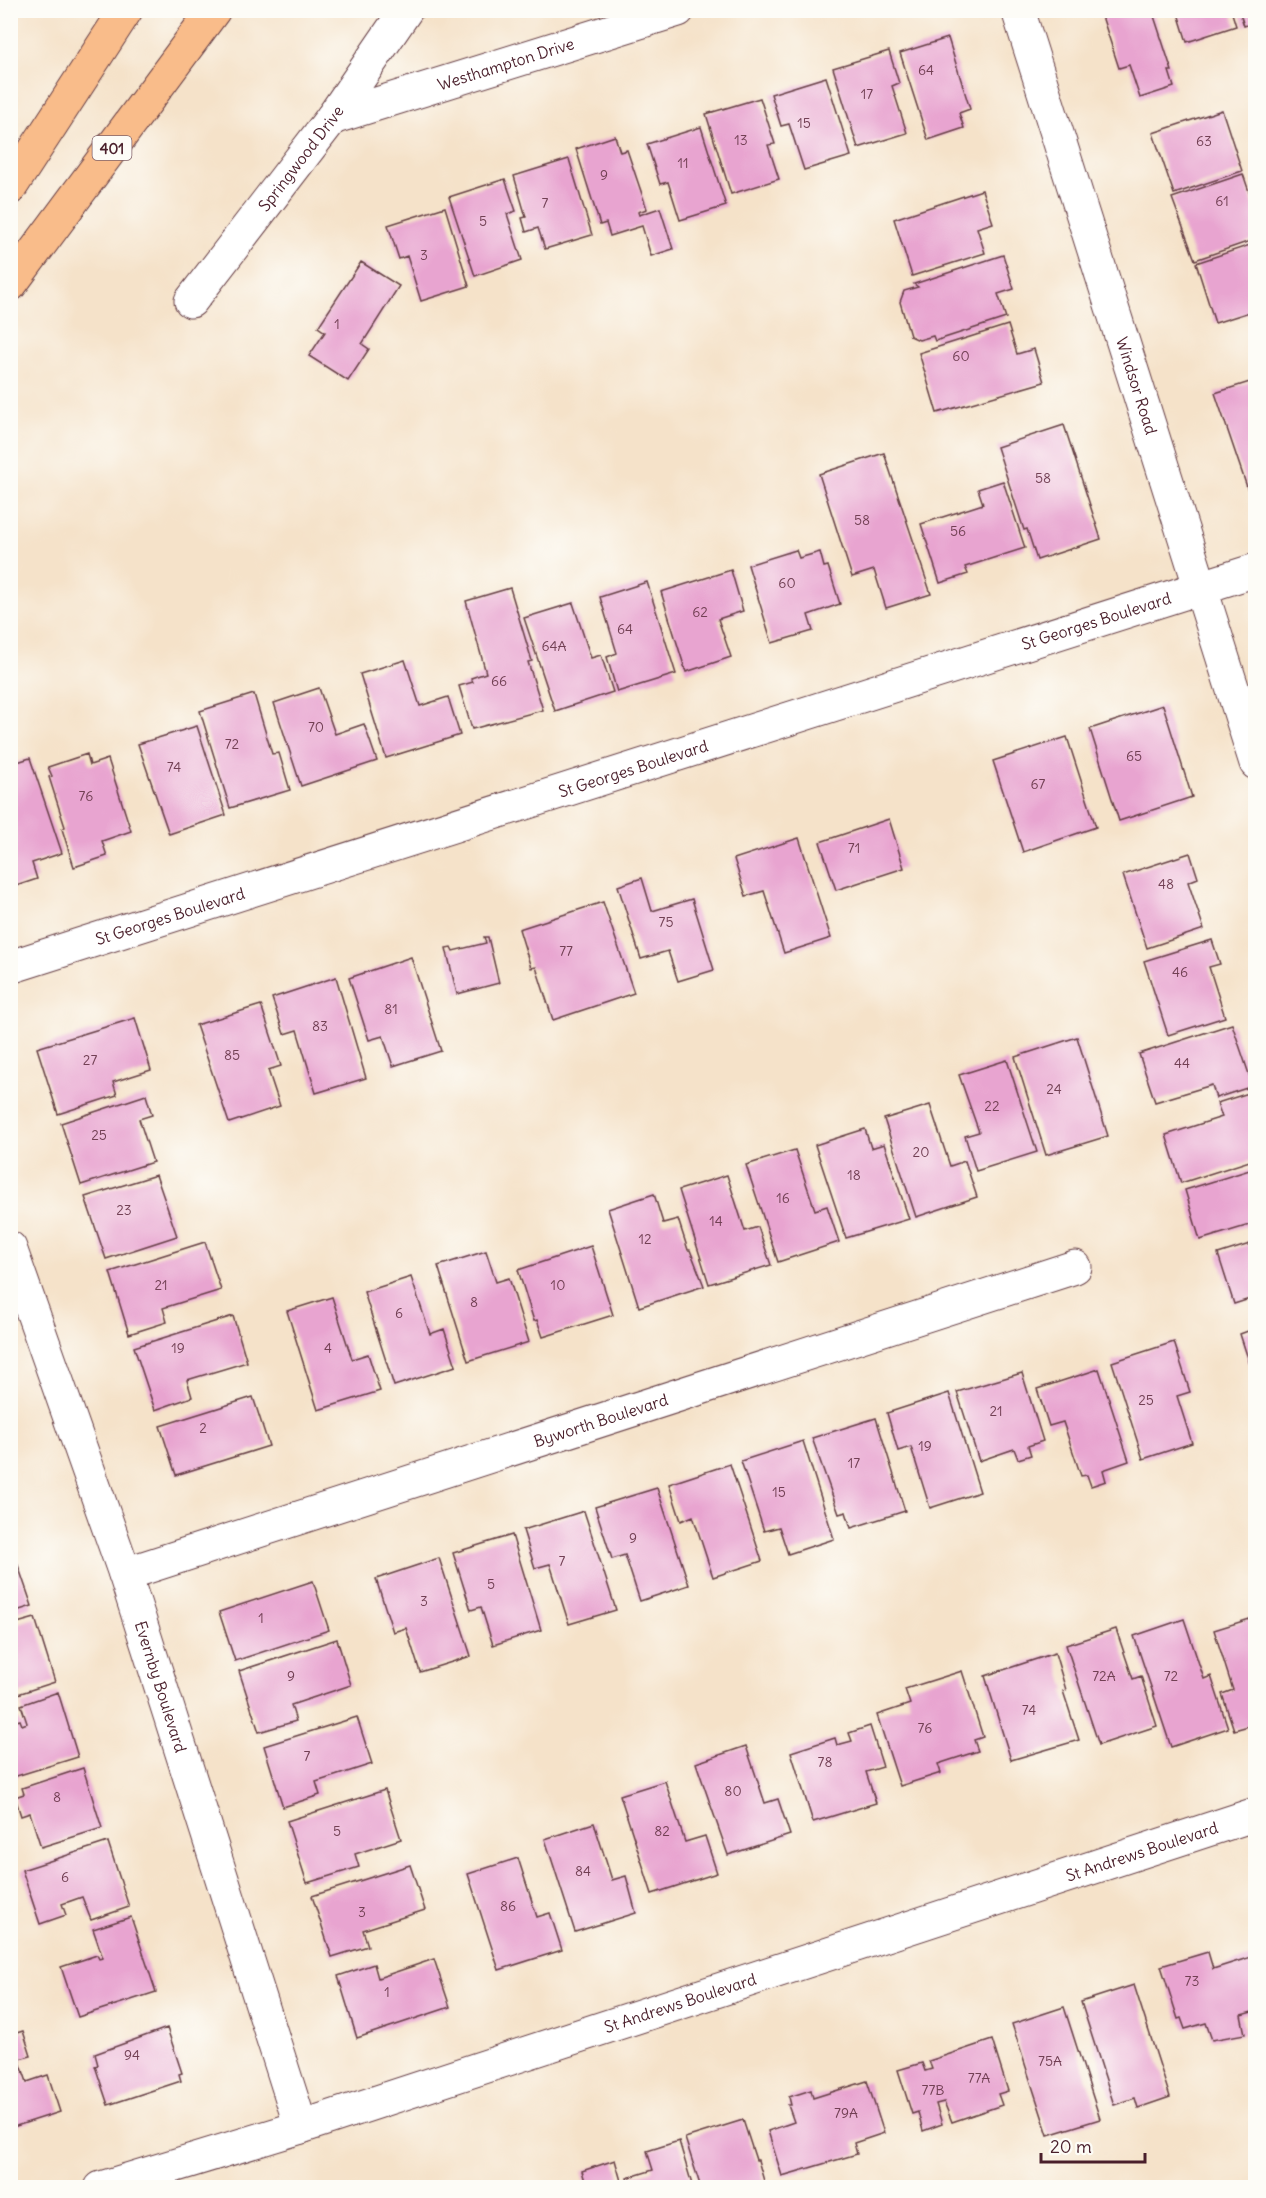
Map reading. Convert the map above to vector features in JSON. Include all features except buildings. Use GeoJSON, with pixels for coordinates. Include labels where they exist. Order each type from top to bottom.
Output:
{"type":"FeatureCollection","features":[{"type":"Feature","properties":{"kind":"highway"},"geometry":{"type":"LineString","coordinates":[[10,188],[126,10]]}},
{"type":"Feature","properties":{"kind":"highway","name":"401"},"geometry":{"type":"LineString","coordinates":[[10,285],[214,10]]}},
{"type":"Feature","properties":{"kind":"street","name":"Springwood Drive"},"geometry":{"type":"LineString","coordinates":[[191,301],[332,118],[406,10]]}},
{"type":"Feature","properties":{"kind":"street","name":"Westhampton Drive"},"geometry":{"type":"LineString","coordinates":[[332,118],[678,10]]}},
{"type":"Feature","properties":{"kind":"street","name":"Windsor Road"},"geometry":{"type":"LineString","coordinates":[[1018,10],[1256,762]]}},
{"type":"Feature","properties":{"kind":"street","name":"St Georges Boulevard"},"geometry":{"type":"LineString","coordinates":[[10,967],[1256,570]]}},
{"type":"Feature","properties":{"kind":"street","name":"Evernby Boulevard"},"geometry":{"type":"LineString","coordinates":[[10,1248],[125,1574],[301,2127]]}},
{"type":"Feature","properties":{"kind":"street","name":"Byworth Boulevard"},"geometry":{"type":"LineString","coordinates":[[125,1574],[1075,1268]]}},
{"type":"Feature","properties":{"kind":"street","name":"St Andrews Boulevard"},"geometry":{"type":"LineString","coordinates":[[101,2187],[301,2127],[1256,1814]]}}]}
